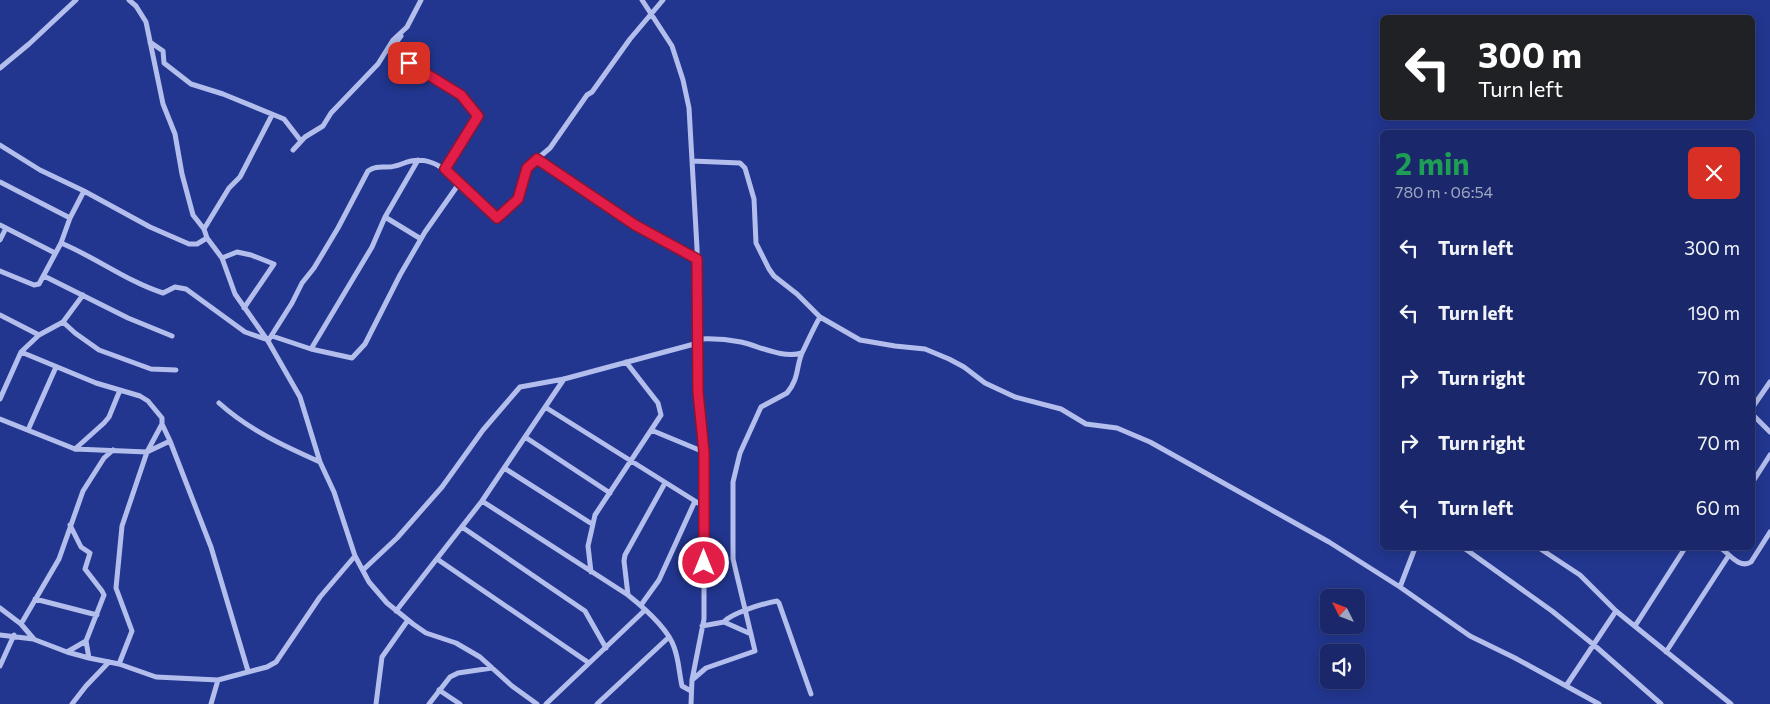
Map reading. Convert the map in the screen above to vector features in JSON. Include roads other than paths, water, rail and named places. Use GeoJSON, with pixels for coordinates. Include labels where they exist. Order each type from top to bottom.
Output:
{"type":"FeatureCollection","features":[{"type":"Feature","properties":{"kind":"street"},"geometry":{"type":"LineString","coordinates":[[0,68],[76,0]]}},
{"type":"Feature","properties":{"kind":"street"},"geometry":{"type":"LineString","coordinates":[[129,0],[141,13],[146,22],[164,104],[175,134],[182,174],[193,214],[204,228],[207,238],[222,258],[235,294],[244,308],[270,338],[300,397],[320,462],[334,492],[356,556],[369,582],[387,603],[408,620],[426,633],[456,643],[480,657],[512,686],[537,704]]}},
{"type":"Feature","properties":{"kind":"street"},"geometry":{"type":"LineString","coordinates":[[421,0],[407,27],[394,44],[409,63],[461,95],[478,116],[445,169]]}},
{"type":"Feature","properties":{"kind":"street"},"geometry":{"type":"LineString","coordinates":[[642,0],[672,46],[684,80],[689,108],[697,259],[698,392],[704,452],[704,619],[692,680],[691,704]]}},
{"type":"Feature","properties":{"kind":"street"},"geometry":{"type":"LineString","coordinates":[[270,338],[302,283],[311,272],[338,228],[368,171],[373,167],[394,167],[418,160],[437,164],[451,174],[497,218],[518,199],[527,168],[550,148],[650,13],[663,0]]}},
{"type":"Feature","properties":{"kind":"street"},"geometry":{"type":"LineString","coordinates":[[293,150],[301,141],[323,126],[331,113],[378,64],[393,40],[407,27]]}},
{"type":"Feature","properties":{"kind":"street"},"geometry":{"type":"LineString","coordinates":[[150,42],[163,50],[164,63],[191,84],[223,94],[272,116],[284,119],[301,141]]}},
{"type":"Feature","properties":{"kind":"street"},"geometry":{"type":"LineString","coordinates":[[204,228],[229,188],[240,178],[272,116]]}},
{"type":"Feature","properties":{"kind":"street"},"geometry":{"type":"LineString","coordinates":[[0,145],[40,170],[84,191],[150,227],[189,244],[197,244],[207,238]]}},
{"type":"Feature","properties":{"kind":"street"},"geometry":{"type":"LineString","coordinates":[[537,159],[635,225],[697,259]]}},
{"type":"Feature","properties":{"kind":"street"},"geometry":{"type":"LineString","coordinates":[[311,349],[372,246],[385,217],[418,160]]}},
{"type":"Feature","properties":{"kind":"street"},"geometry":{"type":"LineString","coordinates":[[692,161],[740,163],[745,168],[754,199],[755,237],[769,269],[774,276],[797,294],[820,317],[860,340],[925,349],[964,367],[985,383],[1015,397],[1061,409],[1086,424],[1117,428],[1150,442],[1329,542],[1400,587],[1470,636],[1599,704]]}},
{"type":"Feature","properties":{"kind":"street"},"geometry":{"type":"LineString","coordinates":[[61,243],[146,288],[163,293],[175,287],[186,289],[245,332],[352,358],[365,344],[400,275],[421,239],[458,185],[451,174]]}},
{"type":"Feature","properties":{"kind":"street"},"geometry":{"type":"LineString","coordinates":[[0,182],[70,218]]}},
{"type":"Feature","properties":{"kind":"street"},"geometry":{"type":"LineString","coordinates":[[0,271],[34,285],[39,284],[61,243],[70,218],[84,191]]}},
{"type":"Feature","properties":{"kind":"street"},"geometry":{"type":"LineString","coordinates":[[385,217],[421,239]]}},
{"type":"Feature","properties":{"kind":"street"},"geometry":{"type":"LineString","coordinates":[[0,225],[55,253]]}},
{"type":"Feature","properties":{"kind":"street"},"geometry":{"type":"LineString","coordinates":[[0,240],[6,228]]}},
{"type":"Feature","properties":{"kind":"street"},"geometry":{"type":"LineString","coordinates":[[222,258],[237,252],[274,264],[244,308]]}},
{"type":"Feature","properties":{"kind":"street"},"geometry":{"type":"LineString","coordinates":[[44,276],[128,318],[172,336]]}},
{"type":"Feature","properties":{"kind":"street"},"geometry":{"type":"LineString","coordinates":[[0,398],[21,352],[39,335],[63,322],[83,295]]}},
{"type":"Feature","properties":{"kind":"street"},"geometry":{"type":"LineString","coordinates":[[0,315],[39,335]]}},
{"type":"Feature","properties":{"kind":"street"},"geometry":{"type":"LineString","coordinates":[[692,680],[706,668],[754,652],[752,634],[733,559],[733,482],[740,453],[760,407],[790,390],[797,376],[802,353],[820,317]]}},
{"type":"Feature","properties":{"kind":"street"},"geometry":{"type":"LineString","coordinates":[[63,322],[99,350],[151,370],[176,370]]}},
{"type":"Feature","properties":{"kind":"street"},"geometry":{"type":"LineString","coordinates":[[363,570],[397,538],[442,487],[483,430],[520,388],[564,379],[698,341],[716,338],[741,342],[783,354],[802,353]]}},
{"type":"Feature","properties":{"kind":"street"},"geometry":{"type":"LineString","coordinates":[[21,352],[96,383],[140,396],[159,412],[210,547],[248,671]]}},
{"type":"Feature","properties":{"kind":"street"},"geometry":{"type":"LineString","coordinates":[[591,572],[588,546],[592,524],[596,515],[662,415],[658,403],[626,362]]}},
{"type":"Feature","properties":{"kind":"street"},"geometry":{"type":"LineString","coordinates":[[28,430],[56,367]]}},
{"type":"Feature","properties":{"kind":"street"},"geometry":{"type":"LineString","coordinates":[[396,611],[482,501],[564,379]]}},
{"type":"Feature","properties":{"kind":"street"},"geometry":{"type":"LineString","coordinates":[[1755,404],[1770,382]]}},
{"type":"Feature","properties":{"kind":"street"},"geometry":{"type":"LineString","coordinates":[[75,449],[109,417],[120,390]]}},
{"type":"Feature","properties":{"kind":"street"},"geometry":{"type":"LineString","coordinates":[[220,403],[251,428],[320,462]]}},
{"type":"Feature","properties":{"kind":"street"},"geometry":{"type":"LineString","coordinates":[[545,407],[703,506]]}},
{"type":"Feature","properties":{"kind":"street"},"geometry":{"type":"LineString","coordinates":[[1755,417],[1770,432]]}},
{"type":"Feature","properties":{"kind":"street"},"geometry":{"type":"LineString","coordinates":[[0,419],[75,449],[147,452],[170,441]]}},
{"type":"Feature","properties":{"kind":"street"},"geometry":{"type":"LineString","coordinates":[[119,664],[132,631],[116,588],[122,526],[147,452],[162,424]]}},
{"type":"Feature","properties":{"kind":"street"},"geometry":{"type":"LineString","coordinates":[[651,430],[704,452]]}},
{"type":"Feature","properties":{"kind":"street"},"geometry":{"type":"LineString","coordinates":[[525,437],[610,493]]}},
{"type":"Feature","properties":{"kind":"street"},"geometry":{"type":"LineString","coordinates":[[21,624],[60,559],[70,525],[87,484],[104,458],[113,450]]}},
{"type":"Feature","properties":{"kind":"street"},"geometry":{"type":"LineString","coordinates":[[1755,478],[1770,455]]}},
{"type":"Feature","properties":{"kind":"street"},"geometry":{"type":"LineString","coordinates":[[504,468],[592,524]]}},
{"type":"Feature","properties":{"kind":"street"},"geometry":{"type":"LineString","coordinates":[[628,595],[625,555],[666,483]]}},
{"type":"Feature","properties":{"kind":"street"},"geometry":{"type":"LineString","coordinates":[[482,501],[628,595],[640,605],[674,645],[682,686],[691,691]]}},
{"type":"Feature","properties":{"kind":"street"},"geometry":{"type":"LineString","coordinates":[[640,605],[659,580],[694,501]]}},
{"type":"Feature","properties":{"kind":"street"},"geometry":{"type":"LineString","coordinates":[[70,525],[82,547],[90,553],[84,569],[104,595],[86,641],[89,658]]}},
{"type":"Feature","properties":{"kind":"street"},"geometry":{"type":"LineString","coordinates":[[462,527],[585,611],[606,648]]}},
{"type":"Feature","properties":{"kind":"street"},"geometry":{"type":"LineString","coordinates":[[1724,550],[1739,563],[1748,564],[1770,532]]}},
{"type":"Feature","properties":{"kind":"street"},"geometry":{"type":"LineString","coordinates":[[1400,587],[1414,550]]}},
{"type":"Feature","properties":{"kind":"street"},"geometry":{"type":"LineString","coordinates":[[1467,550],[1552,611],[1661,704]]}},
{"type":"Feature","properties":{"kind":"street"},"geometry":{"type":"LineString","coordinates":[[1542,550],[1580,575],[1616,611],[1731,704]]}},
{"type":"Feature","properties":{"kind":"street"},"geometry":{"type":"LineString","coordinates":[[1635,626],[1684,550]]}},
{"type":"Feature","properties":{"kind":"street"},"geometry":{"type":"LineString","coordinates":[[1666,652],[1729,554]]}},
{"type":"Feature","properties":{"kind":"street"},"geometry":{"type":"LineString","coordinates":[[0,635],[14,635],[33,639],[67,652],[119,664],[156,678],[218,680],[267,667],[276,662],[320,598],[356,556]]}},
{"type":"Feature","properties":{"kind":"street"},"geometry":{"type":"LineString","coordinates":[[437,559],[589,664]]}},
{"type":"Feature","properties":{"kind":"street"},"geometry":{"type":"LineString","coordinates":[[35,599],[97,615]]}},
{"type":"Feature","properties":{"kind":"street"},"geometry":{"type":"LineString","coordinates":[[724,622],[728,618],[746,610],[774,601],[779,603],[810,694]]}},
{"type":"Feature","properties":{"kind":"street"},"geometry":{"type":"LineString","coordinates":[[0,608],[21,624],[33,639]]}},
{"type":"Feature","properties":{"kind":"street"},"geometry":{"type":"LineString","coordinates":[[546,704],[645,610]]}},
{"type":"Feature","properties":{"kind":"street"},"geometry":{"type":"LineString","coordinates":[[1566,686],[1616,611]]}},
{"type":"Feature","properties":{"kind":"street"},"geometry":{"type":"LineString","coordinates":[[375,704],[382,657],[408,620]]}},
{"type":"Feature","properties":{"kind":"street"},"geometry":{"type":"LineString","coordinates":[[702,626],[724,622],[752,634]]}},
{"type":"Feature","properties":{"kind":"street"},"geometry":{"type":"LineString","coordinates":[[0,666],[14,635]]}},
{"type":"Feature","properties":{"kind":"street"},"geometry":{"type":"LineString","coordinates":[[597,704],[668,637]]}},
{"type":"Feature","properties":{"kind":"street"},"geometry":{"type":"LineString","coordinates":[[67,652],[86,641]]}},
{"type":"Feature","properties":{"kind":"street"},"geometry":{"type":"LineString","coordinates":[[96,660],[99,672]]}},
{"type":"Feature","properties":{"kind":"street"},"geometry":{"type":"LineString","coordinates":[[72,704],[109,662]]}},
{"type":"Feature","properties":{"kind":"street"},"geometry":{"type":"LineString","coordinates":[[430,704],[450,677],[458,673],[492,668]]}},
{"type":"Feature","properties":{"kind":"street"},"geometry":{"type":"LineString","coordinates":[[211,704],[218,680]]}},
{"type":"Feature","properties":{"kind":"street"},"geometry":{"type":"LineString","coordinates":[[439,690],[460,704]]}}]}
